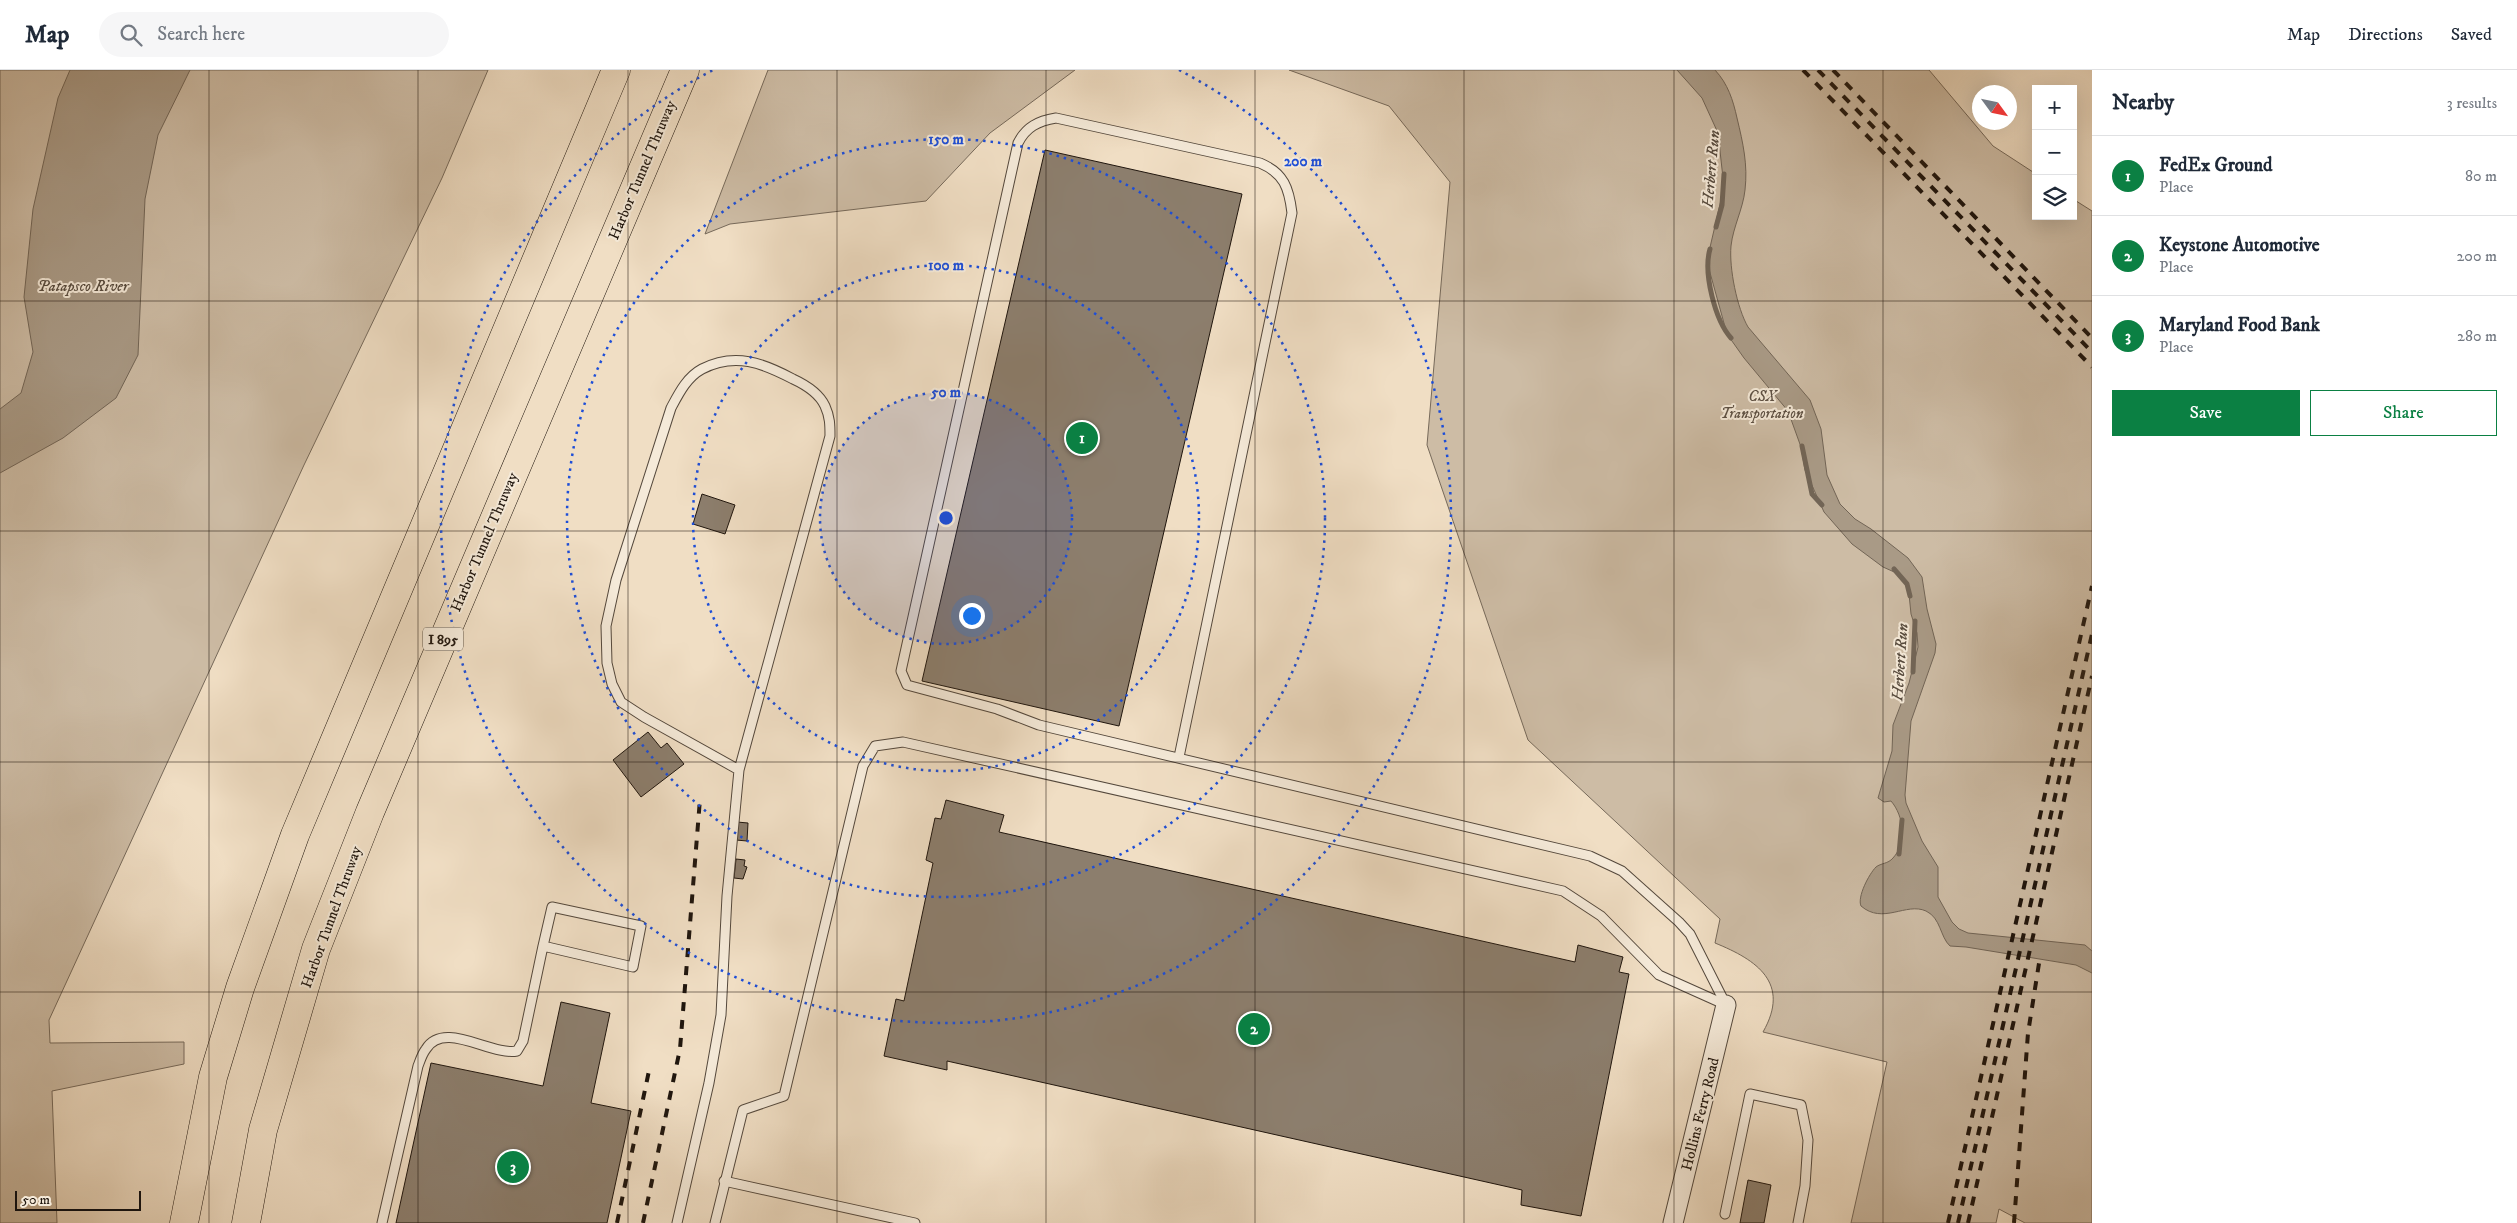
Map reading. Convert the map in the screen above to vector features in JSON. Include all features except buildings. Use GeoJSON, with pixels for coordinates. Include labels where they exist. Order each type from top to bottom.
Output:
{"type":"FeatureCollection","features":[{"type":"Feature","properties":{"kind":"highway"},"geometry":{"type":"LineString","coordinates":[[184,1223],[213,1078],[240,988],[295,835],[616,70]]}},
{"type":"Feature","properties":{"kind":"highway","name":"Harbor Tunnel Thruway"},"geometry":{"type":"LineString","coordinates":[[246,1223],[264,1130],[316,949],[370,812],[685,70]]}},
{"type":"Feature","properties":{"kind":"street","name":"Hollins Ferry Road"},"geometry":{"type":"LineString","coordinates":[[1673,1223],[1726,1005]]}},
{"type":"Feature","properties":{"kind":"lane"},"geometry":{"type":"LineString","coordinates":[[1179,758],[1292,213],[1290,194],[1281,176],[1260,163],[1056,118],[1043,120],[1024,132],[1018,142],[901,671],[908,685],[918,690],[996,709],[1039,725],[1590,856],[1611,865],[1658,903],[1690,934],[1726,1005]]}},
{"type":"Feature","properties":{"kind":"lane"},"geometry":{"type":"LineString","coordinates":[[677,1223],[709,1083],[721,1015],[727,896],[739,770],[830,436],[830,419],[824,404],[816,394],[802,383],[757,361],[738,360],[720,362],[701,370],[681,390],[671,408],[616,580],[606,626],[607,663],[612,684],[621,702],[739,770]]}},
{"type":"Feature","properties":{"kind":"lane"},"geometry":{"type":"LineString","coordinates":[[715,1223],[743,1110],[784,1096],[863,766],[875,746],[903,742],[1563,891],[1601,916],[1659,975],[1726,1005]]}},
{"type":"Feature","properties":{"kind":"lane"},"geometry":{"type":"LineString","coordinates":[[382,1223],[418,1066],[426,1047],[436,1040],[449,1036],[507,1053],[517,1051],[523,1041],[543,946],[552,907],[642,926],[633,967],[543,946]]}},
{"type":"Feature","properties":{"kind":"lane"},"geometry":{"type":"LineString","coordinates":[[1725,1214],[1750,1094],[1801,1106],[1808,1140],[1805,1186],[1798,1223]]}},
{"type":"Feature","properties":{"kind":"lane"},"geometry":{"type":"LineString","coordinates":[[724,1181],[915,1223]]}},
{"type":"Feature","properties":{"kind":"green space"},"geometry":{"type":"Polygon","coordinates":[[[0,70],[488,70],[442,178],[304,465],[49,1020],[50,1043],[184,1042],[184,1064],[52,1091],[57,1223],[0,1223],[0,70]]]}},
{"type":"Feature","properties":{"kind":"green space"},"geometry":{"type":"Polygon","coordinates":[[[768,70],[1075,70],[990,133],[926,201],[730,224],[705,234],[768,70]]]}},
{"type":"Feature","properties":{"kind":"green space","name":"CSX Transportation"},"geometry":{"type":"Polygon","coordinates":[[[1289,70],[1929,70],[1972,121],[1972,130],[1980,130],[1993,146],[2032,171],[2032,220],[2077,220],[2077,202],[2092,211],[2092,1223],[2025,1223],[1999,1209],[1996,1223],[1851,1223],[1887,1062],[1763,1032],[1771,1015],[1773,1000],[1771,987],[1765,975],[1756,966],[1744,957],[1715,943],[1720,919],[1528,740],[1427,445],[1450,182],[1389,106],[1289,70]]]}},
{"type":"Feature","properties":{"kind":"water","name":"Patapsco River"},"geometry":{"type":"Polygon","coordinates":[[[70,70],[190,70],[158,135],[145,199],[138,355],[116,398],[63,438],[0,473],[0,409],[21,393],[33,352],[24,297],[33,209],[58,98],[70,70]]]}},
{"type":"Feature","properties":{"kind":"water"},"geometry":{"type":"Polygon","coordinates":[[[1677,70],[1715,70],[1727,87],[1734,105],[1744,154],[1746,181],[1744,197],[1732,239],[1731,265],[1740,309],[1744,319],[1748,327],[1810,400],[1821,429],[1827,475],[1840,504],[1855,519],[1908,558],[1922,577],[1927,609],[1936,644],[1935,653],[1911,721],[1905,795],[1906,803],[1922,841],[1938,867],[1938,897],[1952,922],[1959,929],[1968,933],[2085,945],[2092,951],[2092,973],[2076,965],[1950,946],[1944,938],[1935,918],[1926,911],[1910,909],[1878,914],[1861,906],[1862,892],[1870,875],[1876,867],[1893,858],[1902,837],[1901,822],[1895,807],[1891,801],[1884,802],[1878,798],[1892,751],[1893,725],[1909,683],[1918,647],[1917,633],[1911,614],[1908,584],[1901,575],[1883,567],[1852,544],[1824,512],[1805,470],[1801,447],[1788,411],[1744,358],[1727,334],[1709,269],[1708,256],[1724,187],[1718,133],[1702,98],[1677,70]]]}},
{"type":"Feature","properties":{"kind":"waterway","name":"Herbert Run"},"geometry":{"type":"LineString","coordinates":[[1716,227],[1722,205],[1724,174]]}},
{"type":"Feature","properties":{"kind":"waterway","name":"Herbert Run"},"geometry":{"type":"LineString","coordinates":[[1710,249],[1708,270],[1712,296],[1720,320],[1731,338]]}},
{"type":"Feature","properties":{"kind":"waterway","name":"Herbert Run"},"geometry":{"type":"LineString","coordinates":[[1802,446],[1812,494],[1822,505]]}},
{"type":"Feature","properties":{"kind":"waterway","name":"Herbert Run"},"geometry":{"type":"LineString","coordinates":[[1894,569],[1907,584],[1910,596]]}},
{"type":"Feature","properties":{"kind":"waterway","name":"Herbert Run"},"geometry":{"type":"LineString","coordinates":[[1913,672],[1915,621]]}},
{"type":"Feature","properties":{"kind":"waterway","name":"Herbert Run"},"geometry":{"type":"LineString","coordinates":[[1899,854],[1902,820]]}},
{"type":"Feature","properties":{"kind":"railway"},"geometry":{"type":"LineString","coordinates":[[1803,70],[2092,367]]}},
{"type":"Feature","properties":{"kind":"railway"},"geometry":{"type":"LineString","coordinates":[[1818,70],[2092,352]]}},
{"type":"Feature","properties":{"kind":"railway"},"geometry":{"type":"LineString","coordinates":[[1833,70],[2092,338]]}},
{"type":"Feature","properties":{"kind":"railway"},"geometry":{"type":"LineString","coordinates":[[1948,1223],[2092,586]]}},
{"type":"Feature","properties":{"kind":"railway"},"geometry":{"type":"LineString","coordinates":[[1958,1223],[2092,634]]}},
{"type":"Feature","properties":{"kind":"railway"},"geometry":{"type":"LineString","coordinates":[[1968,1223],[2092,676]]}},
{"type":"Feature","properties":{"kind":"railway"},"geometry":{"type":"LineString","coordinates":[[643,1223],[680,1049],[700,799]]}},
{"type":"Feature","properties":{"kind":"railway"},"geometry":{"type":"LineString","coordinates":[[2014,1223],[2028,1033],[2040,957]]}},
{"type":"Feature","properties":{"kind":"railway"},"geometry":{"type":"LineString","coordinates":[[617,1223],[650,1066]]}},
{"type":"Feature","properties":{"kind":"place","name":"FedEx Ground"},"geometry":{"type":"Point","coordinates":[1082,438]}},
{"type":"Feature","properties":{"kind":"place","name":"Keystone Automotive"},"geometry":{"type":"Point","coordinates":[1254,1029]}},
{"type":"Feature","properties":{"kind":"place","name":"Maryland Food Bank"},"geometry":{"type":"Point","coordinates":[513,1167]}}]}
